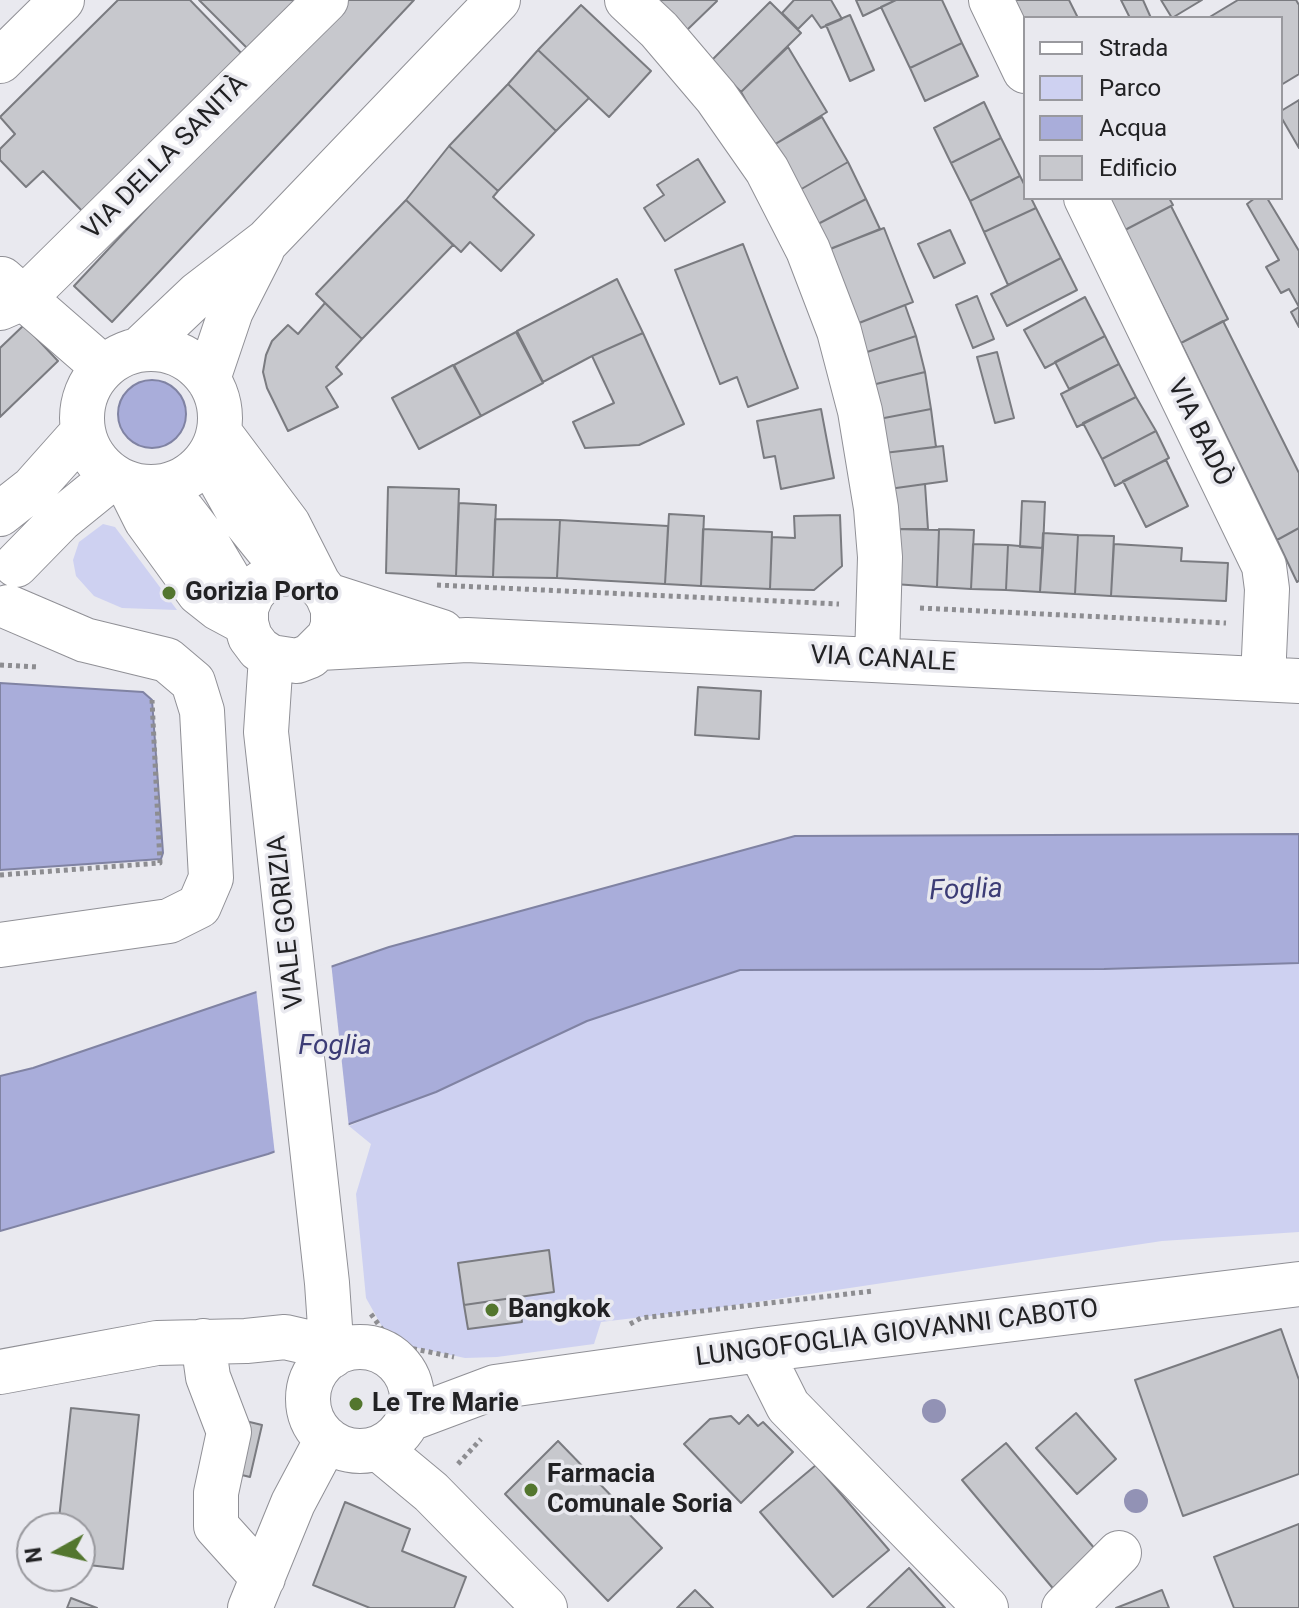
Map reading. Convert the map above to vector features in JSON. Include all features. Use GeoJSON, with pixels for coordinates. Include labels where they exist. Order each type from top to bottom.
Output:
{"type":"FeatureCollection","features":[{"type":"Feature","properties":{"kind":"street"},"geometry":{"type":"LineString","coordinates":[[0,61],[62,0]]}},
{"type":"Feature","properties":{"kind":"street","name":"VIA DELLA SANITÀ"},"geometry":{"type":"LineString","coordinates":[[8,294],[326,0]]}},
{"type":"Feature","properties":{"kind":"street"},"geometry":{"type":"LineString","coordinates":[[213,445],[240,515],[312,583],[333,609],[329,637],[310,656],[297,661],[271,657],[259,649],[250,637],[246,615],[206,541],[183,511],[99,465],[82,433],[81,409],[89,386],[198,294],[267,241],[498,0]]}},
{"type":"Feature","properties":{"kind":"street"},"geometry":{"type":"LineString","coordinates":[[627,0],[659,30],[716,97],[767,170],[808,250],[839,331],[860,411],[876,508],[880,557],[877,646]]}},
{"type":"Feature","properties":{"kind":"street"},"geometry":{"type":"LineString","coordinates":[[991,0],[1023,67]]}},
{"type":"Feature","properties":{"kind":"street","name":"VIA BADÒ"},"geometry":{"type":"LineString","coordinates":[[1087,200],[1264,566],[1281,680]]}},
{"type":"Feature","properties":{"kind":"street"},"geometry":{"type":"LineString","coordinates":[[208,379],[231,311],[267,241]]}},
{"type":"Feature","properties":{"kind":"street"},"geometry":{"type":"LineString","coordinates":[[0,945],[169,921],[199,906],[211,878],[202,711],[193,682],[167,660],[85,640],[6,581],[60,520],[129,483],[165,487],[196,471],[213,445],[220,413],[208,379],[179,354],[160,349],[122,358],[8,294]]}},
{"type":"Feature","properties":{"kind":"street"},"geometry":{"type":"LineString","coordinates":[[0,514],[33,488],[82,433]]}},
{"type":"Feature","properties":{"kind":"street"},"geometry":{"type":"LineString","coordinates":[[246,615],[252,594],[261,583],[274,575],[312,583]]}},
{"type":"Feature","properties":{"kind":"street","name":"VIA CANALE"},"geometry":{"type":"LineString","coordinates":[[312,583],[467,640]]}},
{"type":"Feature","properties":{"kind":"street","name":"VIA CANALE"},"geometry":{"type":"LineString","coordinates":[[320,648],[467,640],[877,646],[1281,680]]}},
{"type":"Feature","properties":{"kind":"street","name":"VIALE GORIZIA"},"geometry":{"type":"LineString","coordinates":[[271,657],[266,732],[326,1273],[358,1357]]}},
{"type":"Feature","properties":{"kind":"street","name":"LUNGOFOGLIA GIOVANNI CABOTO"},"geometry":{"type":"LineString","coordinates":[[393,1434],[495,1387],[760,1350],[1299,1284]]}},
{"type":"Feature","properties":{"kind":"street","name":"LUNGOFOGLIA GIOVANNI CABOTO"},"geometry":{"type":"LineString","coordinates":[[0,1372],[157,1343],[285,1337],[358,1357],[495,1387]]}},
{"type":"Feature","properties":{"kind":"street"},"geometry":{"type":"LineString","coordinates":[[256,1593],[216,1526],[216,1493],[229,1432],[208,1377],[224,1341],[273,1367],[295,1383],[309,1400]]}},
{"type":"Feature","properties":{"kind":"street"},"geometry":{"type":"LineString","coordinates":[[760,1350],[788,1406],[986,1608]]}},
{"type":"Feature","properties":{"kind":"street"},"geometry":{"type":"LineString","coordinates":[[358,1357],[409,1380],[412,1394],[393,1434],[352,1450],[327,1439],[311,1414],[309,1400],[311,1383],[318,1369],[358,1357]]}},
{"type":"Feature","properties":{"kind":"street"},"geometry":{"type":"LineString","coordinates":[[393,1434],[431,1492],[545,1608]]}},
{"type":"Feature","properties":{"kind":"street"},"geometry":{"type":"LineString","coordinates":[[256,1593],[293,1503],[327,1439]]}},
{"type":"Feature","properties":{"kind":"street"},"geometry":{"type":"LineString","coordinates":[[1064,1608],[1119,1553]]}},
{"type":"Feature","properties":{"kind":"path"},"geometry":{"type":"LineString","coordinates":[[0,665],[45,668]]}},
{"type":"Feature","properties":{"kind":"path"},"geometry":{"type":"LineString","coordinates":[[0,875],[160,863],[151,690]]}},
{"type":"Feature","properties":{"kind":"green space"},"geometry":{"type":"Polygon","coordinates":[[[103,524],[115,527],[177,610],[122,608],[94,596],[76,576],[73,560],[79,542],[103,524]]]}},
{"type":"Feature","properties":{"kind":"green space"},"geometry":{"type":"Polygon","coordinates":[[[1299,961],[1299,1232],[1162,1241],[710,1309],[601,1322],[594,1344],[497,1357],[465,1358],[399,1344],[385,1332],[366,1298],[356,1194],[371,1144],[349,1126],[587,1021],[740,970],[1299,961]]]}},
{"type":"Feature","properties":{"kind":"water"},"geometry":{"type":"Polygon","coordinates":[[[152,380],[176,390],[186,414],[176,438],[152,448],[128,438],[118,414],[128,390],[152,380]]]}},
{"type":"Feature","properties":{"kind":"water"},"geometry":{"type":"Polygon","coordinates":[[[0,683],[143,692],[152,700],[161,859],[0,870],[0,683]]]}},
{"type":"Feature","properties":{"kind":"water","name":"Foglia"},"geometry":{"type":"Polygon","coordinates":[[[1299,834],[1299,963],[1104,969],[740,970],[587,1021],[436,1092],[268,1154],[0,1231],[0,1076],[33,1068],[389,947],[795,836],[1299,834]]]}},
{"type":"Feature","properties":{"kind":"pier"},"geometry":{"type":"Polygon","coordinates":[[[331,962],[349,1128],[275,1155],[256,988],[331,962]]]}},
{"type":"Feature","properties":{"kind":"building"},"geometry":{"type":"Polygon","coordinates":[[[118,0],[190,0],[246,58],[86,215],[43,171],[26,187],[0,160],[0,149],[15,134],[0,117],[118,0]]]}},
{"type":"Feature","properties":{"kind":"building"},"geometry":{"type":"Polygon","coordinates":[[[199,0],[296,0],[250,51],[199,0]]]}},
{"type":"Feature","properties":{"kind":"building"},"geometry":{"type":"Polygon","coordinates":[[[341,0],[414,0],[112,322],[74,286],[341,0]]]}},
{"type":"Feature","properties":{"kind":"building"},"geometry":{"type":"Polygon","coordinates":[[[657,0],[716,0],[717,1],[687,30],[657,0]]]}},
{"type":"Feature","properties":{"kind":"building"},"geometry":{"type":"Polygon","coordinates":[[[794,0],[831,0],[842,19],[821,28],[812,15],[798,29],[782,13],[794,0]]]}},
{"type":"Feature","properties":{"kind":"building"},"geometry":{"type":"Polygon","coordinates":[[[856,0],[896,0],[863,16],[856,0]]]}},
{"type":"Feature","properties":{"kind":"building"},"geometry":{"type":"Polygon","coordinates":[[[896,0],[942,0],[962,43],[910,68],[881,7],[896,0]]]}},
{"type":"Feature","properties":{"kind":"building"},"geometry":{"type":"Polygon","coordinates":[[[1014,0],[1069,0],[1077,16],[1023,16],[1023,20],[1014,0]]]}},
{"type":"Feature","properties":{"kind":"building"},"geometry":{"type":"Polygon","coordinates":[[[1121,0],[1143,0],[1150,16],[1129,16],[1121,0]]]}},
{"type":"Feature","properties":{"kind":"building"},"geometry":{"type":"Polygon","coordinates":[[[1161,0],[1202,0],[1175,16],[1171,16],[1161,0]]]}},
{"type":"Feature","properties":{"kind":"building"},"geometry":{"type":"Polygon","coordinates":[[[1238,0],[1296,0],[1299,5],[1299,74],[1283,84],[1283,16],[1211,16],[1238,0]]]}},
{"type":"Feature","properties":{"kind":"building"},"geometry":{"type":"Polygon","coordinates":[[[770,2],[801,33],[741,92],[711,61],[770,2]]]}},
{"type":"Feature","properties":{"kind":"building"},"geometry":{"type":"Polygon","coordinates":[[[581,5],[651,71],[609,117],[538,50],[581,5]]]}},
{"type":"Feature","properties":{"kind":"building"},"geometry":{"type":"Polygon","coordinates":[[[850,15],[874,70],[850,81],[826,25],[850,15]]]}},
{"type":"Feature","properties":{"kind":"building"},"geometry":{"type":"Polygon","coordinates":[[[962,43],[978,76],[925,101],[910,68],[962,43]]]}},
{"type":"Feature","properties":{"kind":"building"},"geometry":{"type":"Polygon","coordinates":[[[788,47],[827,112],[772,146],[741,92],[788,47]]]}},
{"type":"Feature","properties":{"kind":"building"},"geometry":{"type":"Polygon","coordinates":[[[538,50],[589,98],[556,131],[508,84],[538,50]]]}},
{"type":"Feature","properties":{"kind":"building"},"geometry":{"type":"Polygon","coordinates":[[[508,84],[556,131],[498,191],[449,146],[508,84]]]}},
{"type":"Feature","properties":{"kind":"building"},"geometry":{"type":"Polygon","coordinates":[[[1299,100],[1299,148],[1283,120],[1283,110],[1299,100]]]}},
{"type":"Feature","properties":{"kind":"building"},"geometry":{"type":"Polygon","coordinates":[[[984,102],[1001,138],[951,163],[934,128],[984,102]]]}},
{"type":"Feature","properties":{"kind":"building"},"geometry":{"type":"Polygon","coordinates":[[[822,117],[848,162],[798,191],[772,146],[822,117]]]}},
{"type":"Feature","properties":{"kind":"building"},"geometry":{"type":"Polygon","coordinates":[[[1001,138],[1020,176],[970,201],[951,163],[1001,138]]]}},
{"type":"Feature","properties":{"kind":"building"},"geometry":{"type":"Polygon","coordinates":[[[449,146],[498,191],[493,197],[534,235],[501,271],[470,242],[461,252],[406,200],[449,146]]]}},
{"type":"Feature","properties":{"kind":"building"},"geometry":{"type":"Polygon","coordinates":[[[698,159],[725,202],[665,241],[644,208],[664,195],[657,185],[698,159]]]}},
{"type":"Feature","properties":{"kind":"building"},"geometry":{"type":"Polygon","coordinates":[[[848,162],[866,199],[816,225],[798,191],[848,162]]]}},
{"type":"Feature","properties":{"kind":"building"},"geometry":{"type":"Polygon","coordinates":[[[1020,176],[1023,200],[1032,200],[1036,208],[984,232],[970,201],[1020,176]]]}},
{"type":"Feature","properties":{"kind":"building"},"geometry":{"type":"Polygon","coordinates":[[[866,199],[880,229],[828,250],[816,225],[866,199]]]}},
{"type":"Feature","properties":{"kind":"building"},"geometry":{"type":"Polygon","coordinates":[[[406,200],[453,245],[362,339],[316,294],[406,200]]]}},
{"type":"Feature","properties":{"kind":"building"},"geometry":{"type":"Polygon","coordinates":[[[1110,200],[1170,200],[1173,205],[1125,230],[1110,200]]]}},
{"type":"Feature","properties":{"kind":"building"},"geometry":{"type":"Polygon","coordinates":[[[1252,200],[1268,200],[1299,251],[1299,307],[1289,289],[1281,293],[1266,267],[1279,260],[1247,204],[1252,200]]]}},
{"type":"Feature","properties":{"kind":"building"},"geometry":{"type":"Polygon","coordinates":[[[1171,206],[1228,319],[1181,343],[1125,230],[1171,206]]]}},
{"type":"Feature","properties":{"kind":"building"},"geometry":{"type":"Polygon","coordinates":[[[1036,208],[1061,258],[1008,285],[984,232],[1036,208]]]}},
{"type":"Feature","properties":{"kind":"building"},"geometry":{"type":"Polygon","coordinates":[[[884,228],[913,302],[851,326],[822,252],[884,228]]]}},
{"type":"Feature","properties":{"kind":"building"},"geometry":{"type":"Polygon","coordinates":[[[950,230],[965,263],[934,278],[918,244],[950,230]]]}},
{"type":"Feature","properties":{"kind":"building"},"geometry":{"type":"Polygon","coordinates":[[[743,244],[798,388],[748,407],[737,377],[720,384],[675,270],[743,244]]]}},
{"type":"Feature","properties":{"kind":"building"},"geometry":{"type":"Polygon","coordinates":[[[1061,258],[1077,290],[1007,326],[991,294],[1061,258]]]}},
{"type":"Feature","properties":{"kind":"building"},"geometry":{"type":"Polygon","coordinates":[[[617,279],[643,333],[543,382],[517,331],[617,279]]]}},
{"type":"Feature","properties":{"kind":"building"},"geometry":{"type":"Polygon","coordinates":[[[977,296],[994,339],[973,348],[956,305],[977,296]]]}},
{"type":"Feature","properties":{"kind":"building"},"geometry":{"type":"Polygon","coordinates":[[[1085,297],[1105,336],[1045,368],[1024,330],[1085,297]]]}},
{"type":"Feature","properties":{"kind":"building"},"geometry":{"type":"Polygon","coordinates":[[[325,303],[362,339],[336,367],[342,374],[326,387],[338,407],[288,431],[267,388],[263,372],[266,355],[272,341],[288,325],[298,334],[325,303]]]}},
{"type":"Feature","properties":{"kind":"building"},"geometry":{"type":"Polygon","coordinates":[[[905,305],[916,336],[864,353],[854,325],[905,305]]]}},
{"type":"Feature","properties":{"kind":"building"},"geometry":{"type":"Polygon","coordinates":[[[1299,307],[1299,327],[1291,312],[1299,307]]]}},
{"type":"Feature","properties":{"kind":"building"},"geometry":{"type":"Polygon","coordinates":[[[1223,321],[1299,473],[1299,528],[1277,540],[1181,343],[1223,321]]]}},
{"type":"Feature","properties":{"kind":"building"},"geometry":{"type":"Polygon","coordinates":[[[24,325],[58,361],[0,417],[0,348],[24,325]]]}},
{"type":"Feature","properties":{"kind":"building"},"geometry":{"type":"Polygon","coordinates":[[[516,332],[543,383],[481,416],[454,365],[516,332]]]}},
{"type":"Feature","properties":{"kind":"building"},"geometry":{"type":"Polygon","coordinates":[[[643,333],[684,424],[639,445],[585,448],[573,422],[614,403],[592,356],[643,333]]]}},
{"type":"Feature","properties":{"kind":"building"},"geometry":{"type":"Polygon","coordinates":[[[916,336],[925,372],[872,385],[864,353],[916,336]]]}},
{"type":"Feature","properties":{"kind":"building"},"geometry":{"type":"Polygon","coordinates":[[[1105,336],[1119,364],[1069,389],[1055,362],[1105,336]]]}},
{"type":"Feature","properties":{"kind":"building"},"geometry":{"type":"Polygon","coordinates":[[[997,352],[1014,418],[995,423],[977,357],[997,352]]]}},
{"type":"Feature","properties":{"kind":"building"},"geometry":{"type":"Polygon","coordinates":[[[1119,364],[1136,397],[1077,427],[1061,394],[1119,364]]]}},
{"type":"Feature","properties":{"kind":"building"},"geometry":{"type":"Polygon","coordinates":[[[453,365],[481,416],[419,449],[392,398],[453,365]]]}},
{"type":"Feature","properties":{"kind":"building"},"geometry":{"type":"Polygon","coordinates":[[[925,372],[931,409],[879,419],[872,385],[925,372]]]}},
{"type":"Feature","properties":{"kind":"building"},"geometry":{"type":"Polygon","coordinates":[[[1136,397],[1156,431],[1102,459],[1083,423],[1136,397]]]}},
{"type":"Feature","properties":{"kind":"building"},"geometry":{"type":"Polygon","coordinates":[[[821,409],[834,478],[781,489],[775,456],[764,458],[757,421],[821,409]]]}},
{"type":"Feature","properties":{"kind":"building"},"geometry":{"type":"Polygon","coordinates":[[[931,409],[936,447],[884,453],[879,419],[931,409]]]}},
{"type":"Feature","properties":{"kind":"building"},"geometry":{"type":"Polygon","coordinates":[[[1156,431],[1169,458],[1115,486],[1102,459],[1156,431]]]}},
{"type":"Feature","properties":{"kind":"building"},"geometry":{"type":"Polygon","coordinates":[[[943,446],[947,481],[889,489],[884,453],[943,446]]]}},
{"type":"Feature","properties":{"kind":"building"},"geometry":{"type":"Polygon","coordinates":[[[1166,460],[1188,506],[1146,527],[1123,481],[1166,460]]]}},
{"type":"Feature","properties":{"kind":"building"},"geometry":{"type":"Polygon","coordinates":[[[925,484],[928,529],[893,529],[889,489],[925,484]]]}},
{"type":"Feature","properties":{"kind":"building"},"geometry":{"type":"Polygon","coordinates":[[[388,487],[459,489],[456,576],[386,573],[388,487]]]}},
{"type":"Feature","properties":{"kind":"building"},"geometry":{"type":"Polygon","coordinates":[[[1022,501],[1045,502],[1043,548],[1020,547],[1022,501]]]}},
{"type":"Feature","properties":{"kind":"building"},"geometry":{"type":"Polygon","coordinates":[[[459,503],[496,505],[493,577],[456,576],[459,503]]]}},
{"type":"Feature","properties":{"kind":"building"},"geometry":{"type":"Polygon","coordinates":[[[669,514],[704,516],[701,586],[665,584],[669,514]]]}},
{"type":"Feature","properties":{"kind":"building"},"geometry":{"type":"Polygon","coordinates":[[[840,515],[842,566],[814,590],[770,589],[772,537],[795,538],[794,516],[840,515]]]}},
{"type":"Feature","properties":{"kind":"building"},"geometry":{"type":"Polygon","coordinates":[[[495,519],[560,520],[557,578],[493,577],[495,519]]]}},
{"type":"Feature","properties":{"kind":"building"},"geometry":{"type":"Polygon","coordinates":[[[560,520],[668,526],[665,584],[557,578],[560,520]]]}},
{"type":"Feature","properties":{"kind":"building"},"geometry":{"type":"Polygon","coordinates":[[[1299,528],[1299,581],[1297,582],[1277,540],[1299,528]]]}},
{"type":"Feature","properties":{"kind":"building"},"geometry":{"type":"Polygon","coordinates":[[[703,529],[772,532],[770,589],[701,586],[703,529]]]}},
{"type":"Feature","properties":{"kind":"building"},"geometry":{"type":"Polygon","coordinates":[[[893,529],[939,530],[937,587],[894,584],[893,529]]]}},
{"type":"Feature","properties":{"kind":"building"},"geometry":{"type":"Polygon","coordinates":[[[939,529],[974,530],[971,589],[937,587],[939,529]]]}},
{"type":"Feature","properties":{"kind":"building"},"geometry":{"type":"Polygon","coordinates":[[[1043,533],[1078,535],[1075,594],[1040,592],[1043,533]]]}},
{"type":"Feature","properties":{"kind":"building"},"geometry":{"type":"Polygon","coordinates":[[[1078,535],[1114,536],[1111,596],[1075,594],[1078,535]]]}},
{"type":"Feature","properties":{"kind":"building"},"geometry":{"type":"Polygon","coordinates":[[[973,544],[1008,545],[1006,590],[971,589],[973,544]]]}},
{"type":"Feature","properties":{"kind":"building"},"geometry":{"type":"Polygon","coordinates":[[[1114,544],[1182,548],[1181,561],[1228,563],[1226,601],[1111,596],[1114,544]]]}},
{"type":"Feature","properties":{"kind":"building"},"geometry":{"type":"Polygon","coordinates":[[[1008,545],[1043,548],[1040,592],[1006,590],[1008,545]]]}},
{"type":"Feature","properties":{"kind":"building"},"geometry":{"type":"Polygon","coordinates":[[[698,687],[761,691],[759,739],[695,735],[698,687]]]}},
{"type":"Feature","properties":{"kind":"building"},"geometry":{"type":"Polygon","coordinates":[[[549,1250],[554,1292],[464,1305],[458,1263],[549,1250]]]}},
{"type":"Feature","properties":{"kind":"building"},"geometry":{"type":"Polygon","coordinates":[[[519,1297],[522,1322],[468,1329],[464,1305],[519,1297]]]}},
{"type":"Feature","properties":{"kind":"building"},"geometry":{"type":"Polygon","coordinates":[[[1281,1329],[1299,1380],[1299,1474],[1183,1516],[1135,1380],[1281,1329]]]}},
{"type":"Feature","properties":{"kind":"building"},"geometry":{"type":"Polygon","coordinates":[[[71,1408],[139,1415],[123,1569],[96,1566],[96,1512],[60,1512],[71,1408]]]}},
{"type":"Feature","properties":{"kind":"building"},"geometry":{"type":"Polygon","coordinates":[[[1076,1413],[1116,1459],[1077,1494],[1036,1448],[1076,1413]]]}},
{"type":"Feature","properties":{"kind":"building"},"geometry":{"type":"Polygon","coordinates":[[[221,1415],[262,1425],[250,1477],[209,1467],[221,1415]]]}},
{"type":"Feature","properties":{"kind":"building"},"geometry":{"type":"Polygon","coordinates":[[[748,1415],[758,1426],[763,1422],[793,1452],[741,1503],[684,1444],[710,1419],[731,1416],[739,1424],[748,1415]]]}},
{"type":"Feature","properties":{"kind":"building"},"geometry":{"type":"Polygon","coordinates":[[[558,1441],[662,1548],[608,1601],[505,1494],[558,1441]]]}},
{"type":"Feature","properties":{"kind":"building"},"geometry":{"type":"Polygon","coordinates":[[[1006,1443],[1100,1555],[1056,1592],[962,1480],[1006,1443]]]}},
{"type":"Feature","properties":{"kind":"building"},"geometry":{"type":"Polygon","coordinates":[[[816,1465],[889,1550],[833,1597],[760,1512],[816,1465]]]}},
{"type":"Feature","properties":{"kind":"building"},"geometry":{"type":"Polygon","coordinates":[[[345,1502],[410,1529],[402,1551],[466,1577],[454,1608],[370,1608],[313,1585],[345,1502]]]}},
{"type":"Feature","properties":{"kind":"building"},"geometry":{"type":"Polygon","coordinates":[[[1299,1524],[1299,1608],[1234,1608],[1214,1557],[1299,1524]]]}},
{"type":"Feature","properties":{"kind":"building"},"geometry":{"type":"Polygon","coordinates":[[[909,1568],[945,1608],[867,1608],[909,1568]]]}},
{"type":"Feature","properties":{"kind":"building"},"geometry":{"type":"Polygon","coordinates":[[[695,1590],[713,1608],[677,1608],[695,1590]]]}},
{"type":"Feature","properties":{"kind":"building"},"geometry":{"type":"Polygon","coordinates":[[[1162,1590],[1169,1608],[1116,1608],[1162,1590]]]}},
{"type":"Feature","properties":{"kind":"building"},"geometry":{"type":"Polygon","coordinates":[[[71,1598],[97,1608],[67,1608],[71,1598]]]}},
{"type":"Feature","properties":{"kind":"place","name":"Gorizia Porto"},"geometry":{"type":"Point","coordinates":[169,593]}},
{"type":"Feature","properties":{"kind":"place","name":"Bangkok"},"geometry":{"type":"Point","coordinates":[492,1310]}},
{"type":"Feature","properties":{"kind":"place","name":"Le Tre Marie"},"geometry":{"type":"Point","coordinates":[356,1404]}},
{"type":"Feature","properties":{"kind":"place","name":"Farmacia Comunale Soria"},"geometry":{"type":"Point","coordinates":[531,1490]}}]}
